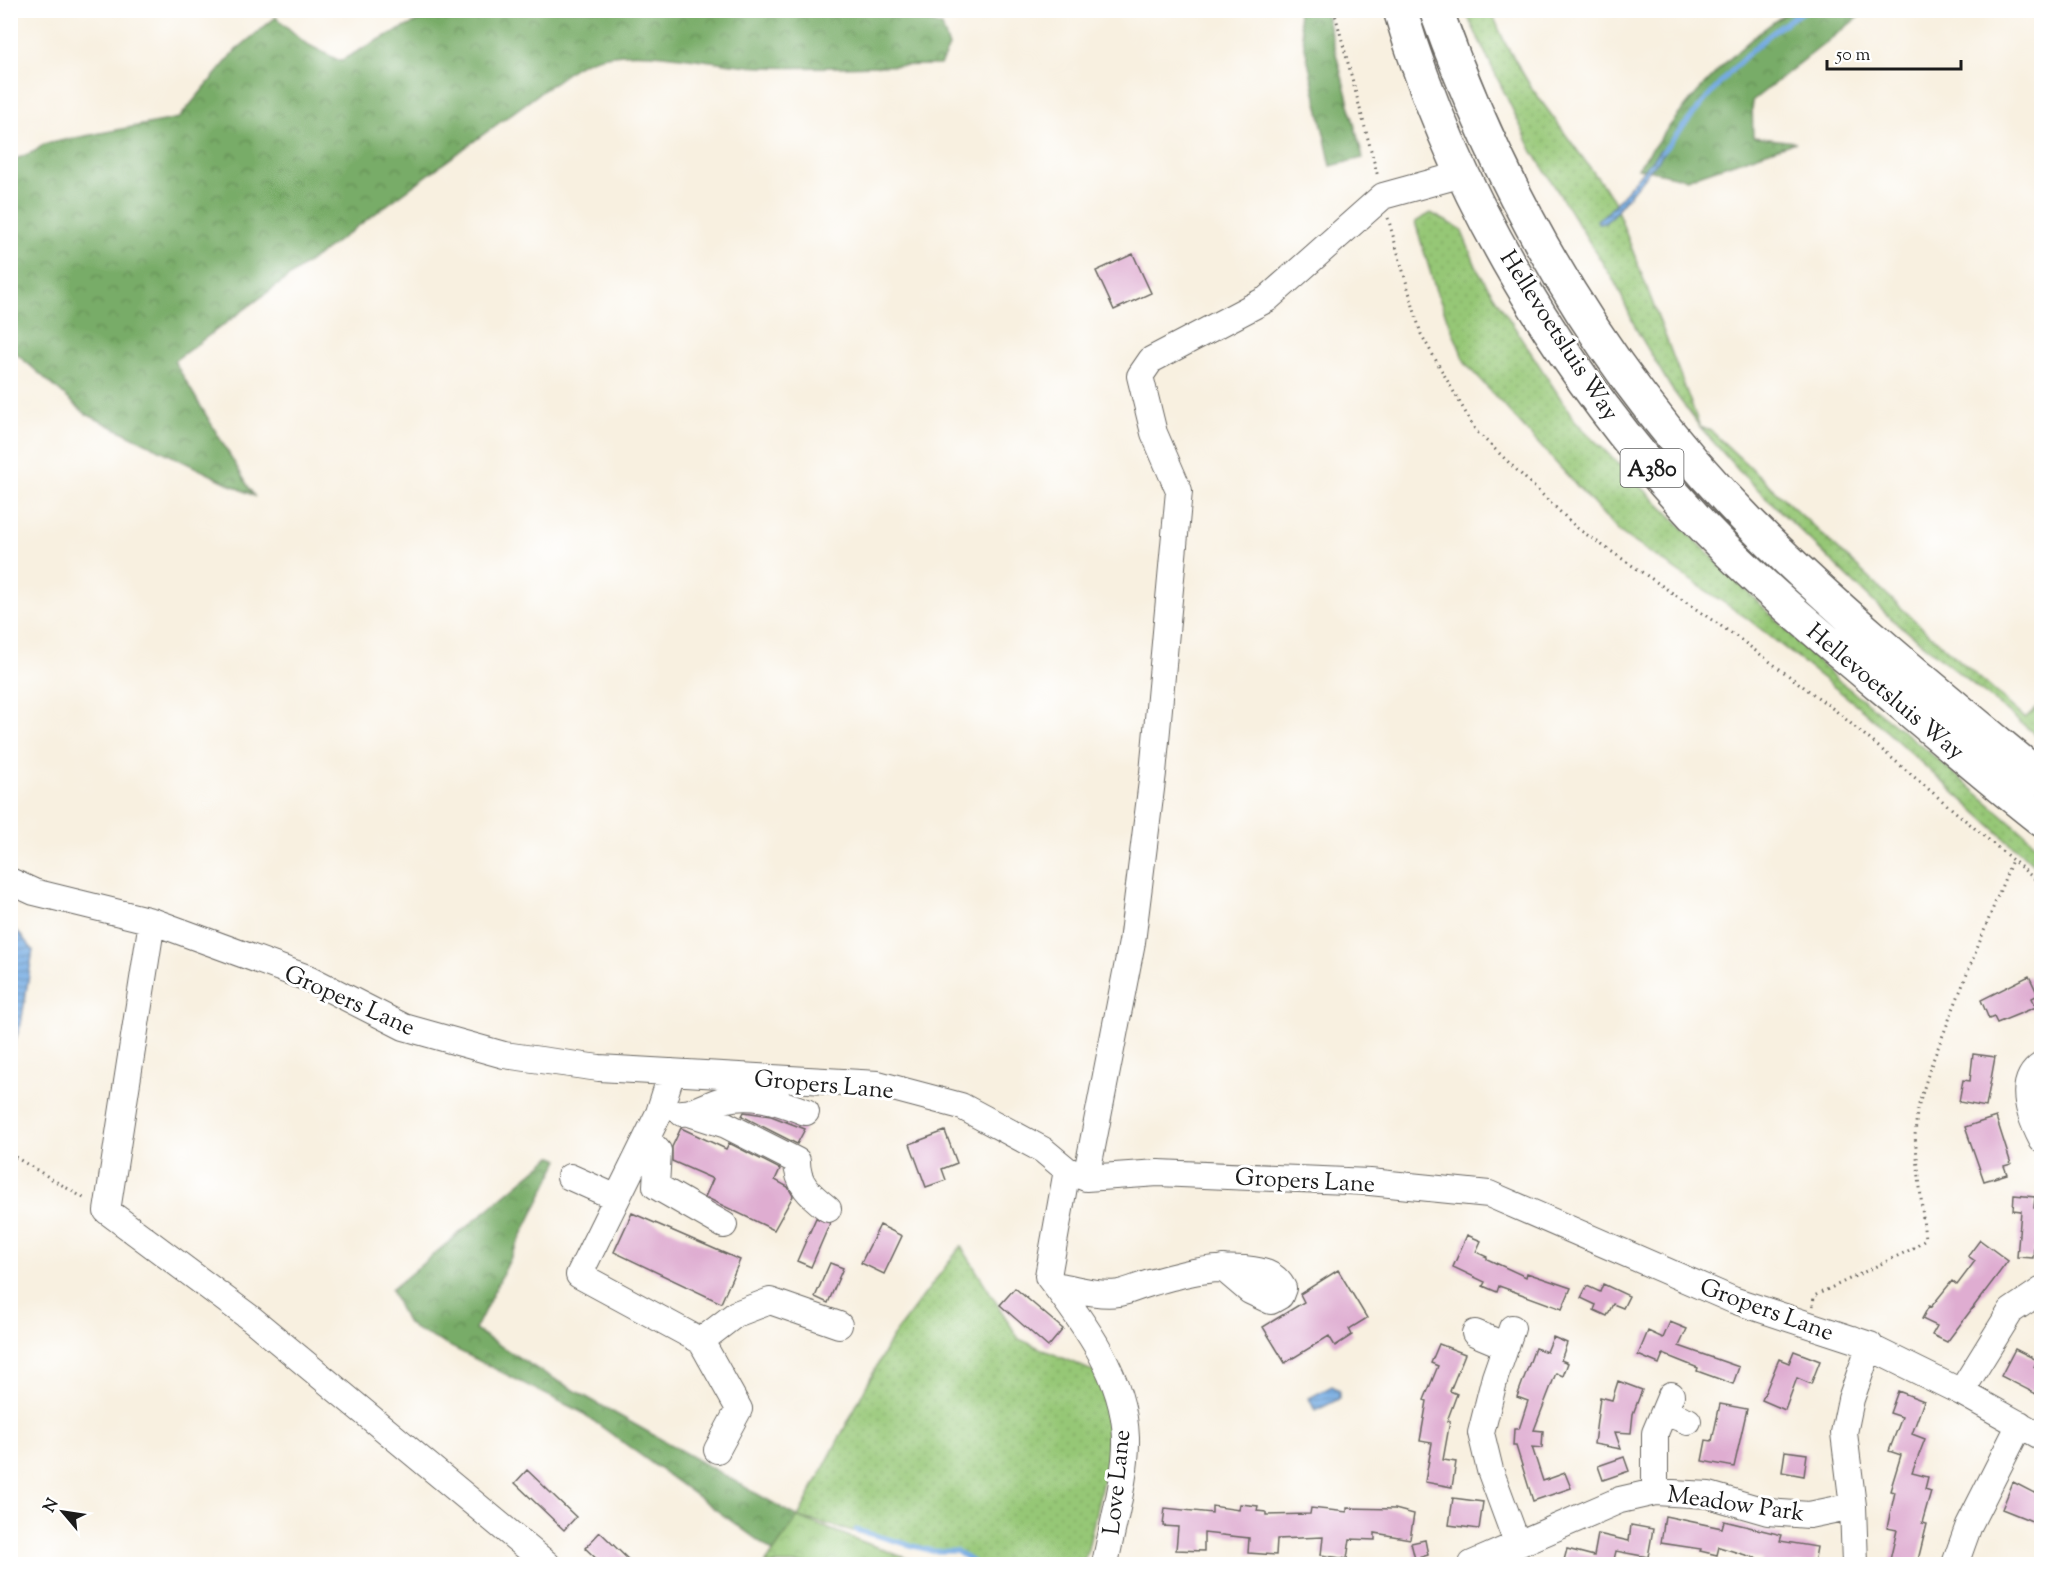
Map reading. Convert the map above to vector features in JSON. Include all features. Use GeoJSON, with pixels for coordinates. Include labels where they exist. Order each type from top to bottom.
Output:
{"type":"FeatureCollection","features":[{"type":"Feature","properties":{"kind":"highway","name":"Hellevoetsluis Way"},"geometry":{"type":"LineString","coordinates":[[1400,10],[1428,93],[1463,174],[1501,247],[1567,357],[1671,490],[1730,553],[1806,625],[2042,820]]}},
{"type":"Feature","properties":{"kind":"highway","name":"Hellevoetsluis Way"},"geometry":{"type":"LineString","coordinates":[[1436,10],[1483,130],[1522,212],[1579,310],[1668,432],[1718,489],[1789,561],[1936,691],[2042,779]]}},
{"type":"Feature","properties":{"kind":"street"},"geometry":{"type":"LineString","coordinates":[[1383,196],[1463,174]]}},
{"type":"Feature","properties":{"kind":"street","name":"Love Lane"},"geometry":{"type":"LineString","coordinates":[[1105,1564],[1126,1439],[1123,1417],[1109,1371],[1096,1343],[1048,1276],[1076,1174],[1132,942],[1153,773],[1179,491],[1154,433],[1140,376],[1151,360],[1268,299],[1383,196]]}},
{"type":"Feature","properties":{"kind":"street","name":"Gropers Lane"},"geometry":{"type":"LineString","coordinates":[[10,881],[34,892],[152,921],[310,980],[404,1027],[504,1055],[599,1068],[878,1084],[962,1106],[1043,1150],[1076,1174],[1170,1174],[1370,1182],[1489,1194],[1733,1300],[1870,1345]]}},
{"type":"Feature","properties":{"kind":"street"},"geometry":{"type":"LineString","coordinates":[[152,921],[107,1211],[253,1320],[547,1564]]}},
{"type":"Feature","properties":{"kind":"street"},"geometry":{"type":"LineString","coordinates":[[2042,1065],[2032,1071],[2026,1093],[2033,1124],[2042,1140]]}},
{"type":"Feature","properties":{"kind":"street"},"geometry":{"type":"LineString","coordinates":[[672,1072],[659,1113],[579,1275],[701,1341],[739,1409],[717,1450]]}},
{"type":"Feature","properties":{"kind":"street"},"geometry":{"type":"LineString","coordinates":[[690,1113],[724,1099],[762,1096],[806,1112]]}},
{"type":"Feature","properties":{"kind":"street"},"geometry":{"type":"LineString","coordinates":[[659,1113],[690,1113],[726,1125],[797,1161],[797,1175],[809,1194],[828,1209]]}},
{"type":"Feature","properties":{"kind":"street"},"geometry":{"type":"LineString","coordinates":[[647,1139],[657,1151],[656,1186],[724,1225]]}},
{"type":"Feature","properties":{"kind":"street"},"geometry":{"type":"LineString","coordinates":[[570,1177],[617,1198]]}},
{"type":"Feature","properties":{"kind":"street"},"geometry":{"type":"LineString","coordinates":[[1056,1286],[1104,1294],[1121,1292],[1201,1270],[1223,1268]]}},
{"type":"Feature","properties":{"kind":"street"},"geometry":{"type":"LineString","coordinates":[[1970,1396],[2011,1311],[2042,1290]]}},
{"type":"Feature","properties":{"kind":"street"},"geometry":{"type":"LineString","coordinates":[[701,1341],[736,1314],[770,1301],[839,1325]]}},
{"type":"Feature","properties":{"kind":"street"},"geometry":{"type":"LineString","coordinates":[[1814,1325],[1870,1345],[1970,1396],[2042,1437]]}},
{"type":"Feature","properties":{"kind":"street"},"geometry":{"type":"LineString","coordinates":[[1475,1333],[1509,1337],[1481,1434],[1490,1470],[1517,1543]]}},
{"type":"Feature","properties":{"kind":"street"},"geometry":{"type":"LineString","coordinates":[[1855,1564],[1853,1506],[1845,1433],[1851,1399],[1870,1345]]}},
{"type":"Feature","properties":{"kind":"street","name":"Meadow Park"},"geometry":{"type":"LineString","coordinates":[[1655,1492],[1655,1433],[1667,1404],[1688,1421]]}},
{"type":"Feature","properties":{"kind":"street"},"geometry":{"type":"LineString","coordinates":[[1955,1564],[1969,1525],[2020,1424]]}},
{"type":"Feature","properties":{"kind":"street","name":"Meadow Park"},"geometry":{"type":"LineString","coordinates":[[1472,1564],[1620,1500],[1655,1492],[1709,1495],[1768,1512],[1809,1515],[1853,1506]]}},
{"type":"Feature","properties":{"kind":"path"},"geometry":{"type":"LineString","coordinates":[[1334,10],[1421,334],[1476,431],[1577,528],[1737,637],[1827,705],[2042,885]]}},
{"type":"Feature","properties":{"kind":"path"},"geometry":{"type":"LineString","coordinates":[[1814,1325],[1814,1296],[1912,1249],[1925,1239],[1915,1136],[1917,1111],[1930,1068],[2012,860]]}},
{"type":"Feature","properties":{"kind":"path"},"geometry":{"type":"LineString","coordinates":[[10,1154],[107,1211]]}},
{"type":"Feature","properties":{"kind":"green space"},"geometry":{"type":"Polygon","coordinates":[[[443,10],[896,11],[942,26],[949,47],[940,65],[762,67],[666,55],[616,54],[594,59],[574,68],[174,361],[254,496],[86,414],[11,349],[11,161],[35,151],[44,144],[179,118],[236,50],[276,17],[305,43],[340,61],[386,36],[443,10]]]}},
{"type":"Feature","properties":{"kind":"green space"},"geometry":{"type":"Polygon","coordinates":[[[1297,11],[1325,11],[1363,158],[1331,166],[1297,11]]]}},
{"type":"Feature","properties":{"kind":"green space"},"geometry":{"type":"Polygon","coordinates":[[[1465,11],[1491,11],[1506,45],[1531,87],[1613,199],[1700,427],[1671,388],[1636,329],[1617,286],[1533,152],[1465,11]]]}},
{"type":"Feature","properties":{"kind":"green space"},"geometry":{"type":"Polygon","coordinates":[[[1790,11],[1866,11],[1752,101],[1753,137],[1796,142],[1687,179],[1638,168],[1688,103],[1726,62],[1746,43],[1790,11]]]}},
{"type":"Feature","properties":{"kind":"green space"},"geometry":{"type":"Polygon","coordinates":[[[1431,213],[1461,229],[1478,271],[1576,422],[1833,676],[1928,751],[2041,848],[2041,871],[1863,710],[1748,619],[1618,531],[1466,364],[1436,291],[1415,222],[1431,213]]]}},
{"type":"Feature","properties":{"kind":"green space"},"geometry":{"type":"Polygon","coordinates":[[[1700,427],[1711,431],[1924,629],[2025,718],[2041,704],[2041,739],[1888,616],[1738,470],[1700,427]]]}},
{"type":"Feature","properties":{"kind":"green space"},"geometry":{"type":"Polygon","coordinates":[[[552,1156],[559,1160],[475,1330],[537,1369],[798,1517],[774,1552],[581,1412],[413,1328],[405,1320],[391,1290],[552,1156]]]}},
{"type":"Feature","properties":{"kind":"green space"},"geometry":{"type":"Polygon","coordinates":[[[961,1246],[1019,1339],[1106,1377],[1113,1434],[1087,1553],[1082,1564],[976,1564],[956,1551],[932,1551],[798,1517],[891,1339],[961,1246]]]}},
{"type":"Feature","properties":{"kind":"green space"},"geometry":{"type":"Polygon","coordinates":[[[798,1517],[921,1564],[765,1564],[798,1517]]]}},
{"type":"Feature","properties":{"kind":"water"},"geometry":{"type":"Polygon","coordinates":[[[1661,149],[1665,152],[1611,217],[1605,223],[1598,223],[1597,220],[1608,212],[1661,149]]]}},
{"type":"Feature","properties":{"kind":"water"},"geometry":{"type":"Polygon","coordinates":[[[11,930],[17,931],[33,950],[21,1024],[11,1052],[11,930]]]}},
{"type":"Feature","properties":{"kind":"water"},"geometry":{"type":"Polygon","coordinates":[[[1332,1386],[1339,1390],[1339,1399],[1315,1411],[1309,1398],[1332,1386]]]}},
{"type":"Feature","properties":{"kind":"building"},"geometry":{"type":"Polygon","coordinates":[[[1133,254],[1151,293],[1114,310],[1096,271],[1133,254]]]}},
{"type":"Feature","properties":{"kind":"building"},"geometry":{"type":"Polygon","coordinates":[[[2029,976],[2038,995],[2032,998],[2036,1007],[1997,1023],[1994,1017],[1989,1019],[1981,1000],[2029,976]]]}},
{"type":"Feature","properties":{"kind":"building"},"geometry":{"type":"Polygon","coordinates":[[[1973,1054],[1995,1057],[1986,1107],[1959,1102],[1963,1080],[1970,1081],[1973,1054]]]}},
{"type":"Feature","properties":{"kind":"building"},"geometry":{"type":"Polygon","coordinates":[[[744,1112],[771,1116],[805,1129],[797,1144],[742,1116],[744,1112]]]}},
{"type":"Feature","properties":{"kind":"building"},"geometry":{"type":"Polygon","coordinates":[[[1996,1117],[2011,1164],[2004,1166],[2007,1174],[1984,1181],[1965,1127],[1996,1117]]]}},
{"type":"Feature","properties":{"kind":"building"},"geometry":{"type":"Polygon","coordinates":[[[681,1128],[726,1149],[729,1143],[780,1169],[775,1180],[788,1187],[793,1196],[774,1230],[705,1197],[713,1179],[672,1161],[672,1147],[681,1128]]]}},
{"type":"Feature","properties":{"kind":"building"},"geometry":{"type":"Polygon","coordinates":[[[945,1131],[957,1163],[942,1169],[946,1180],[926,1187],[910,1144],[945,1131]]]}},
{"type":"Feature","properties":{"kind":"building"},"geometry":{"type":"Polygon","coordinates":[[[2014,1195],[2035,1197],[2034,1208],[2042,1208],[2042,1248],[2034,1248],[2033,1258],[2017,1257],[2021,1211],[2013,1210],[2014,1195]]]}},
{"type":"Feature","properties":{"kind":"building"},"geometry":{"type":"Polygon","coordinates":[[[632,1213],[740,1260],[721,1303],[614,1252],[632,1213]]]}},
{"type":"Feature","properties":{"kind":"building"},"geometry":{"type":"Polygon","coordinates":[[[816,1218],[830,1223],[811,1267],[797,1261],[816,1218]]]}},
{"type":"Feature","properties":{"kind":"building"},"geometry":{"type":"Polygon","coordinates":[[[880,1225],[902,1236],[884,1274],[861,1263],[880,1225]]]}},
{"type":"Feature","properties":{"kind":"building"},"geometry":{"type":"Polygon","coordinates":[[[1467,1235],[1481,1241],[1476,1252],[1487,1259],[1526,1277],[1527,1273],[1571,1288],[1562,1309],[1499,1286],[1497,1292],[1483,1286],[1485,1282],[1453,1267],[1467,1235]]]}},
{"type":"Feature","properties":{"kind":"building"},"geometry":{"type":"Polygon","coordinates":[[[1980,1240],[2008,1261],[1947,1342],[1932,1335],[1937,1326],[1922,1319],[1929,1306],[1931,1307],[1952,1281],[1957,1285],[1975,1261],[1968,1256],[1980,1240]]]}},
{"type":"Feature","properties":{"kind":"building"},"geometry":{"type":"Polygon","coordinates":[[[830,1263],[843,1268],[828,1303],[815,1297],[830,1263]]]}},
{"type":"Feature","properties":{"kind":"building"},"geometry":{"type":"Polygon","coordinates":[[[1338,1270],[1367,1318],[1349,1329],[1352,1335],[1335,1346],[1329,1336],[1285,1363],[1263,1327],[1304,1302],[1300,1294],[1338,1270]]]}},
{"type":"Feature","properties":{"kind":"building"},"geometry":{"type":"Polygon","coordinates":[[[1603,1284],[1629,1296],[1623,1308],[1613,1304],[1607,1316],[1594,1310],[1596,1305],[1581,1298],[1587,1286],[1600,1292],[1603,1284]]]}},
{"type":"Feature","properties":{"kind":"building"},"geometry":{"type":"Polygon","coordinates":[[[1015,1288],[1063,1329],[1048,1347],[1000,1305],[1015,1288]]]}},
{"type":"Feature","properties":{"kind":"building"},"geometry":{"type":"Polygon","coordinates":[[[1670,1322],[1687,1329],[1679,1346],[1739,1367],[1733,1384],[1697,1371],[1698,1368],[1663,1354],[1659,1364],[1638,1355],[1648,1331],[1663,1338],[1670,1322]]]}},
{"type":"Feature","properties":{"kind":"building"},"geometry":{"type":"Polygon","coordinates":[[[1553,1337],[1567,1343],[1561,1360],[1568,1363],[1563,1376],[1556,1373],[1534,1430],[1543,1431],[1542,1448],[1532,1447],[1543,1481],[1565,1473],[1571,1488],[1533,1501],[1516,1446],[1513,1446],[1514,1429],[1519,1429],[1528,1401],[1517,1397],[1535,1348],[1547,1352],[1553,1337]]]}},
{"type":"Feature","properties":{"kind":"building"},"geometry":{"type":"Polygon","coordinates":[[[1439,1344],[1465,1354],[1450,1391],[1457,1394],[1447,1421],[1450,1421],[1443,1460],[1456,1462],[1452,1487],[1425,1482],[1432,1443],[1420,1441],[1427,1401],[1424,1400],[1438,1366],[1431,1363],[1439,1344]]]}},
{"type":"Feature","properties":{"kind":"building"},"geometry":{"type":"Polygon","coordinates":[[[2015,1349],[2037,1360],[2034,1367],[2042,1371],[2042,1397],[2001,1376],[2015,1349]]]}},
{"type":"Feature","properties":{"kind":"building"},"geometry":{"type":"Polygon","coordinates":[[[1794,1351],[1820,1361],[1811,1384],[1797,1378],[1785,1410],[1762,1400],[1779,1359],[1789,1363],[1794,1351]]]}},
{"type":"Feature","properties":{"kind":"building"},"geometry":{"type":"Polygon","coordinates":[[[1618,1381],[1642,1390],[1633,1414],[1631,1433],[1615,1432],[1621,1449],[1594,1444],[1600,1397],[1612,1400],[1618,1381]]]}},
{"type":"Feature","properties":{"kind":"building"},"geometry":{"type":"Polygon","coordinates":[[[1898,1391],[1924,1401],[1912,1434],[1925,1439],[1912,1473],[1928,1477],[1925,1489],[1931,1491],[1922,1523],[1927,1524],[1917,1564],[1889,1564],[1897,1530],[1887,1528],[1895,1492],[1890,1491],[1901,1455],[1889,1451],[1902,1417],[1890,1413],[1898,1391]]]}},
{"type":"Feature","properties":{"kind":"building"},"geometry":{"type":"Polygon","coordinates":[[[1720,1404],[1747,1409],[1734,1467],[1702,1461],[1706,1440],[1712,1441],[1720,1404]]]}},
{"type":"Feature","properties":{"kind":"building"},"geometry":{"type":"Polygon","coordinates":[[[1785,1451],[1807,1454],[1804,1476],[1782,1472],[1785,1451]]]}},
{"type":"Feature","properties":{"kind":"building"},"geometry":{"type":"Polygon","coordinates":[[[1624,1457],[1629,1471],[1603,1480],[1598,1466],[1624,1457]]]}},
{"type":"Feature","properties":{"kind":"building"},"geometry":{"type":"Polygon","coordinates":[[[527,1470],[576,1517],[564,1530],[515,1483],[527,1470]]]}},
{"type":"Feature","properties":{"kind":"building"},"geometry":{"type":"Polygon","coordinates":[[[2013,1482],[2042,1497],[2042,1525],[2002,1509],[2013,1482]]]}},
{"type":"Feature","properties":{"kind":"building"},"geometry":{"type":"Polygon","coordinates":[[[1453,1498],[1483,1502],[1479,1529],[1449,1525],[1453,1498]]]}},
{"type":"Feature","properties":{"kind":"building"},"geometry":{"type":"Polygon","coordinates":[[[1240,1504],[1258,1506],[1257,1511],[1266,1512],[1266,1515],[1310,1514],[1311,1508],[1347,1512],[1347,1508],[1395,1509],[1414,1514],[1410,1539],[1375,1533],[1375,1540],[1350,1539],[1347,1559],[1321,1555],[1323,1537],[1277,1539],[1276,1555],[1248,1553],[1249,1538],[1204,1533],[1204,1551],[1176,1550],[1178,1527],[1163,1526],[1165,1508],[1212,1513],[1212,1506],[1239,1510],[1240,1504]]]}},
{"type":"Feature","properties":{"kind":"building"},"geometry":{"type":"Polygon","coordinates":[[[1665,1516],[1722,1528],[1724,1521],[1782,1535],[1780,1541],[1817,1547],[1814,1564],[1761,1564],[1762,1560],[1719,1547],[1717,1555],[1700,1551],[1701,1549],[1661,1543],[1665,1516]]]}},
{"type":"Feature","properties":{"kind":"building"},"geometry":{"type":"Polygon","coordinates":[[[1631,1525],[1653,1529],[1648,1557],[1616,1551],[1613,1564],[1563,1564],[1567,1549],[1594,1556],[1598,1534],[1629,1541],[1631,1525]]]}},
{"type":"Feature","properties":{"kind":"building"},"geometry":{"type":"Polygon","coordinates":[[[600,1532],[633,1564],[602,1564],[585,1548],[600,1532]]]}},
{"type":"Feature","properties":{"kind":"building"},"geometry":{"type":"Polygon","coordinates":[[[1425,1540],[1428,1555],[1415,1559],[1411,1543],[1425,1540]]]}},
{"type":"Feature","properties":{"kind":"waterway"},"geometry":{"type":"LineString","coordinates":[[1663,151],[1746,56],[1785,23],[1806,10]]}},
{"type":"Feature","properties":{"kind":"waterway"},"geometry":{"type":"LineString","coordinates":[[856,1530],[932,1551],[956,1551],[976,1564]]}}]}
